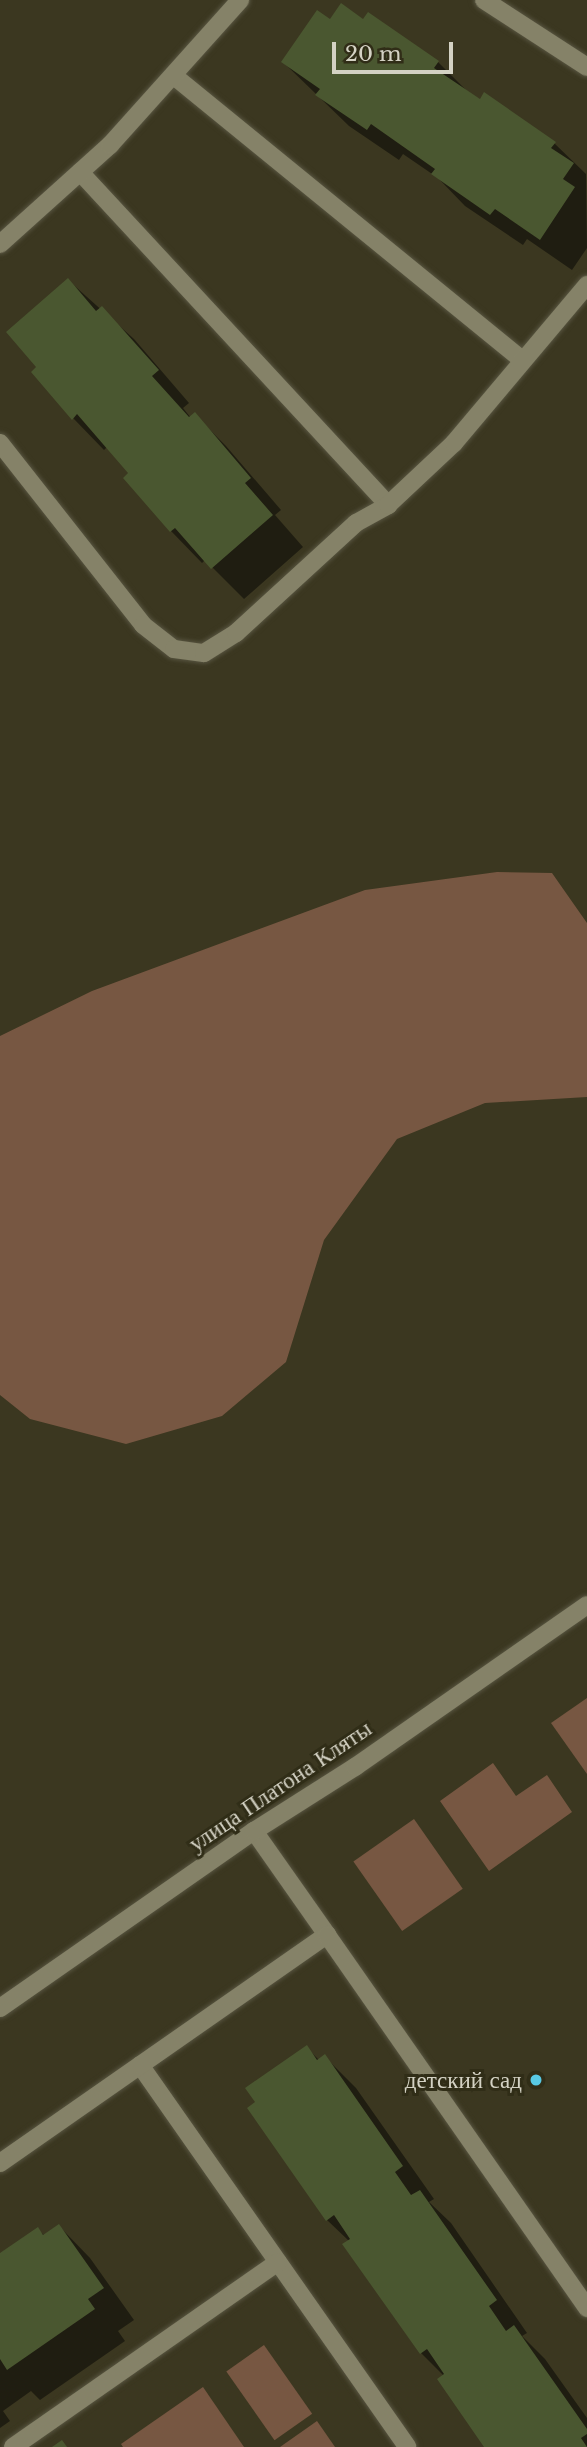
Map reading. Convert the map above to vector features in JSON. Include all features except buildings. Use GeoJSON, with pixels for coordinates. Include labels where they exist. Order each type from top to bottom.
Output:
{"type":"FeatureCollection","features":[{"type":"Feature","properties":{"kind":"street"},"geometry":{"type":"LineString","coordinates":[[0,244],[110,145],[240,0]]}},
{"type":"Feature","properties":{"kind":"street"},"geometry":{"type":"LineString","coordinates":[[484,0],[587,67]]}},
{"type":"Feature","properties":{"kind":"street"},"geometry":{"type":"LineString","coordinates":[[174,76],[522,360]]}},
{"type":"Feature","properties":{"kind":"street"},"geometry":{"type":"LineString","coordinates":[[80,172],[388,505]]}},
{"type":"Feature","properties":{"kind":"street"},"geometry":{"type":"LineString","coordinates":[[0,443],[143,625],[174,649],[204,653],[236,633],[356,523],[388,505],[454,443],[587,285]]}},
{"type":"Feature","properties":{"kind":"street","name":"улица Платона Кляты"},"geometry":{"type":"LineString","coordinates":[[0,2008],[254,1831],[355,1767],[587,1605]]}},
{"type":"Feature","properties":{"kind":"street"},"geometry":{"type":"LineString","coordinates":[[254,1831],[587,2308]]}},
{"type":"Feature","properties":{"kind":"street"},"geometry":{"type":"LineString","coordinates":[[0,2163],[327,1935]]}},
{"type":"Feature","properties":{"kind":"street"},"geometry":{"type":"LineString","coordinates":[[140,2065],[407,2447]]}},
{"type":"Feature","properties":{"kind":"street"},"geometry":{"type":"LineString","coordinates":[[13,2447],[278,2262]]}},
{"type":"Feature","properties":{"kind":"shaded area"},"geometry":{"type":"Polygon","coordinates":[[[497,872],[552,873],[587,923],[587,1097],[485,1103],[397,1139],[324,1240],[286,1362],[222,1416],[126,1444],[30,1419],[0,1395],[0,1036],[92,991],[365,890],[497,872]]]}},
{"type":"Feature","properties":{"kind":"shaded area"},"geometry":{"type":"Polygon","coordinates":[[[587,1698],[587,1774],[551,1723],[587,1698]]]}},
{"type":"Feature","properties":{"kind":"shaded area"},"geometry":{"type":"Polygon","coordinates":[[[493,1763],[516,1796],[547,1775],[572,1812],[489,1871],[440,1801],[493,1763]]]}},
{"type":"Feature","properties":{"kind":"shaded area"},"geometry":{"type":"Polygon","coordinates":[[[414,1819],[463,1889],[402,1931],[353,1861],[414,1819]]]}},
{"type":"Feature","properties":{"kind":"shaded area"},"geometry":{"type":"Polygon","coordinates":[[[264,2345],[312,2414],[274,2440],[226,2371],[264,2345]]]}},
{"type":"Feature","properties":{"kind":"shaded area"},"geometry":{"type":"Polygon","coordinates":[[[203,2387],[244,2447],[123,2447],[121,2444],[203,2387]]]}},
{"type":"Feature","properties":{"kind":"shaded area"},"geometry":{"type":"Polygon","coordinates":[[[317,2421],[335,2447],[280,2447],[317,2421]]]}},
{"type":"Feature","properties":{"kind":"place","name":"детский сад"},"geometry":{"type":"Point","coordinates":[536,2080]}}]}
